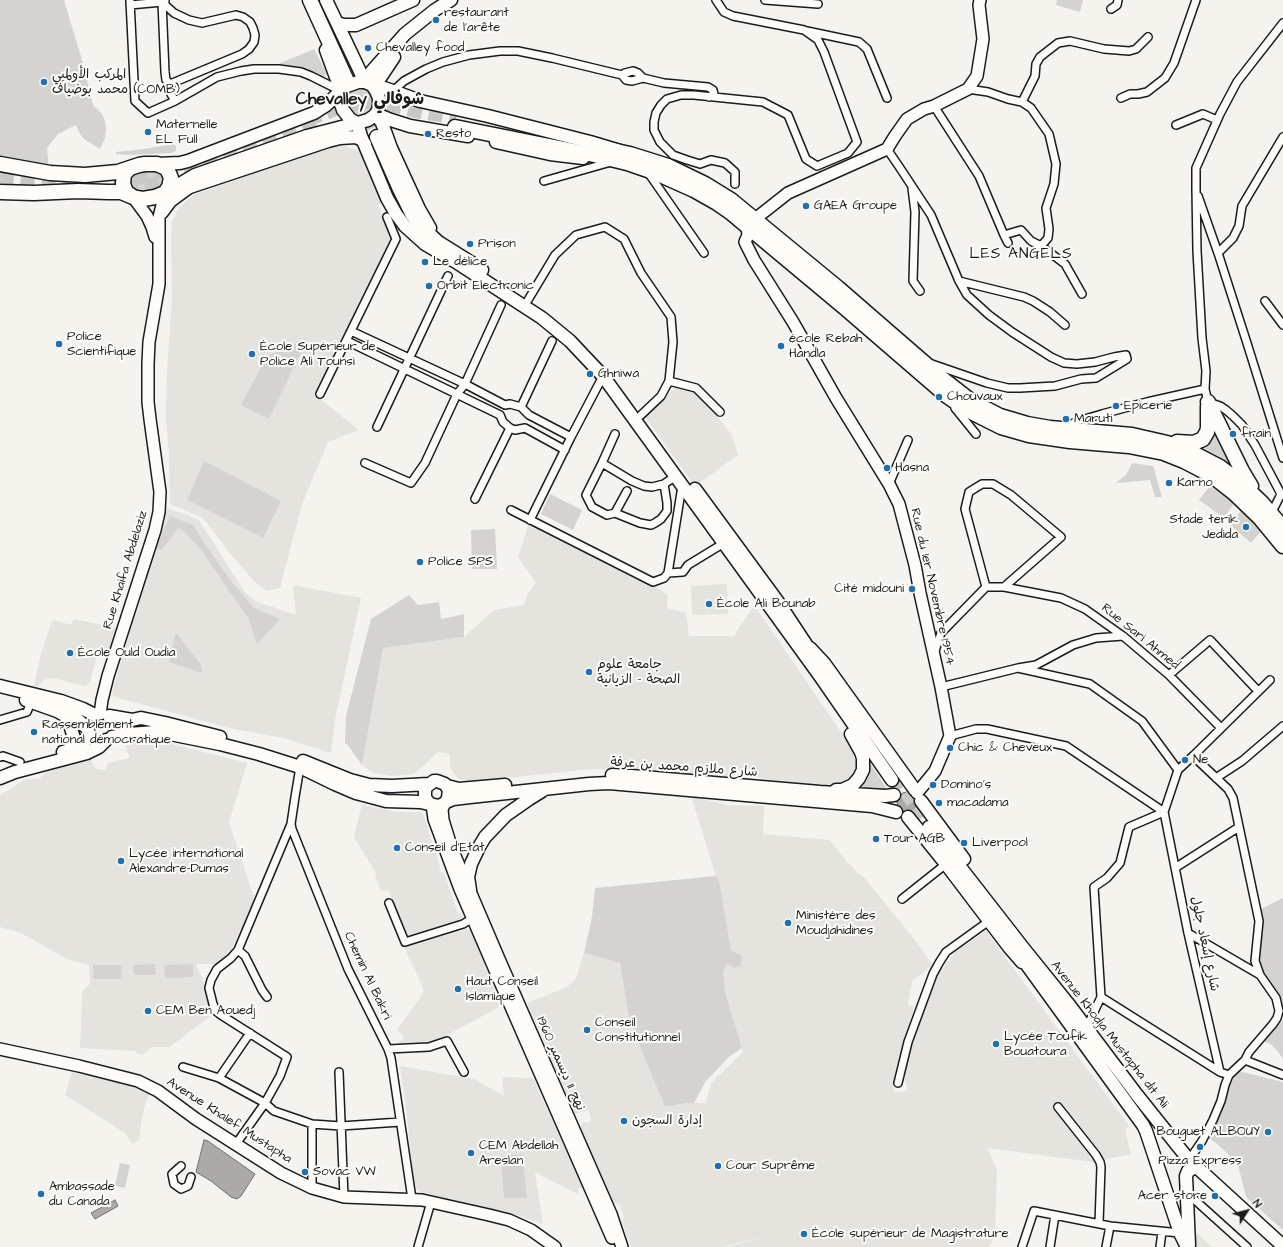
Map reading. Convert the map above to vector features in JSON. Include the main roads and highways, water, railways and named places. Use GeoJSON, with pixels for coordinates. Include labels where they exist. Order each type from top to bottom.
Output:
{"type":"FeatureCollection","features":[{"type":"Feature","properties":{"kind":"highway"},"geometry":{"type":"LineString","coordinates":[[310,0],[341,86]]}},
{"type":"Feature","properties":{"kind":"highway"},"geometry":{"type":"LineString","coordinates":[[320,0],[341,86]]}},
{"type":"Feature","properties":{"kind":"highway"},"geometry":{"type":"LineString","coordinates":[[456,122],[594,155],[668,166],[706,184],[731,200],[751,223],[948,396],[970,411],[1001,427],[1029,435],[1070,441],[1136,447],[1164,453],[1184,461],[1211,475],[1234,493],[1260,518],[1283,546]]}},
{"type":"Feature","properties":{"kind":"highway"},"geometry":{"type":"LineString","coordinates":[[371,140],[394,196],[407,219],[425,240],[456,262]]}},
{"type":"Feature","properties":{"kind":"highway"},"geometry":{"type":"LineString","coordinates":[[371,140],[422,229],[438,243],[481,270]]}},
{"type":"Feature","properties":{"kind":"highway"},"geometry":{"type":"LineString","coordinates":[[628,159],[645,169],[677,182],[705,196],[751,223],[838,288],[955,389],[971,401],[1013,420],[1041,427],[1113,433],[1157,440],[1167,442],[1193,452],[1220,467],[1252,492],[1283,528]]}},
{"type":"Feature","properties":{"kind":"highway"},"geometry":{"type":"LineString","coordinates":[[0,164],[50,173],[85,175],[106,174],[146,164],[157,164],[166,168],[171,176],[170,185],[166,192],[151,198],[143,199],[121,192],[0,192]]}},
{"type":"Feature","properties":{"kind":"highway"},"geometry":{"type":"LineString","coordinates":[[130,168],[124,174],[123,184],[126,192],[133,197]]}},
{"type":"Feature","properties":{"kind":"highway"},"geometry":{"type":"LineString","coordinates":[[1157,440],[1194,443],[1203,439],[1206,436],[1208,428],[1206,395],[1242,471],[1271,514]]}},
{"type":"Feature","properties":{"kind":"main road"},"geometry":{"type":"LineString","coordinates":[[305,0],[341,86],[340,101],[343,110],[350,119],[357,123],[371,140],[387,198],[402,222],[425,244],[456,262],[551,326],[570,342],[603,376],[724,543],[801,644],[894,779]]}},
{"type":"Feature","properties":{"kind":"main road"},"geometry":{"type":"LineString","coordinates":[[166,192],[195,175],[307,136],[368,120],[376,114],[379,107],[378,95],[369,84],[326,0]]}},
{"type":"Feature","properties":{"kind":"main road"},"geometry":{"type":"LineString","coordinates":[[337,23],[344,25],[356,25],[413,0]]}},
{"type":"Feature","properties":{"kind":"main road"},"geometry":{"type":"LineString","coordinates":[[369,84],[372,71],[405,34],[425,17],[451,0]]}},
{"type":"Feature","properties":{"kind":"main road"},"geometry":{"type":"LineString","coordinates":[[369,84],[384,71],[425,17]]}},
{"type":"Feature","properties":{"kind":"main road"},"geometry":{"type":"LineString","coordinates":[[384,71],[382,78],[383,81],[393,91]]}},
{"type":"Feature","properties":{"kind":"main road"},"geometry":{"type":"LineString","coordinates":[[157,164],[180,163],[191,160],[314,113],[322,109],[341,86],[358,82],[381,87],[420,101],[488,116],[590,142],[628,159]]}},
{"type":"Feature","properties":{"kind":"main road"},"geometry":{"type":"LineString","coordinates":[[376,114],[403,124],[473,137],[550,154],[611,162],[628,159]]}},
{"type":"Feature","properties":{"kind":"main road"},"geometry":{"type":"LineString","coordinates":[[376,114],[382,123],[391,148],[419,209],[429,227],[442,241],[481,270],[553,318],[582,343],[607,370],[773,596],[801,644],[817,680],[838,713],[863,758],[863,770],[856,782],[848,788],[842,790],[820,792]]}},
{"type":"Feature","properties":{"kind":"main road"},"geometry":{"type":"LineString","coordinates":[[391,148],[392,132],[403,124]]}},
{"type":"Feature","properties":{"kind":"main road"},"geometry":{"type":"LineString","coordinates":[[166,192],[190,187],[328,141],[340,138],[356,137],[362,140],[371,140]]}},
{"type":"Feature","properties":{"kind":"main road"},"geometry":{"type":"LineString","coordinates":[[801,644],[824,663],[1009,919],[1022,940],[1024,949]]}},
{"type":"Feature","properties":{"kind":"main road"},"geometry":{"type":"LineString","coordinates":[[0,686],[60,700],[113,720],[115,726],[114,732],[109,738],[99,747],[87,753],[16,772],[0,778]]}},
{"type":"Feature","properties":{"kind":"main road"},"geometry":{"type":"LineString","coordinates":[[0,693],[63,709],[74,716],[96,740],[102,741],[129,734],[148,732],[165,733],[259,754],[300,767],[356,793],[377,799],[393,802],[420,802],[439,806],[446,802],[449,794],[447,786],[438,781],[429,784],[392,786]]}},
{"type":"Feature","properties":{"kind":"main road"},"geometry":{"type":"LineString","coordinates":[[26,700],[57,711],[66,716],[69,720],[74,739],[69,751]]}},
{"type":"Feature","properties":{"kind":"main road"},"geometry":{"type":"LineString","coordinates":[[838,713],[881,771],[894,795]]}},
{"type":"Feature","properties":{"kind":"main road"},"geometry":{"type":"LineString","coordinates":[[0,770],[20,762],[69,751],[86,740],[90,721],[102,715],[132,720],[141,718],[263,747],[364,784],[403,787],[408,792],[408,795],[405,798],[393,802]]}},
{"type":"Feature","properties":{"kind":"main road","name":"شارع ملازم محمد بن عرفة"},"geometry":{"type":"LineString","coordinates":[[447,786],[453,788],[467,788],[574,777],[614,775],[820,792],[885,796],[894,795]]}},
{"type":"Feature","properties":{"kind":"main road","name":"شارع ملازم محمد بن عرفة"},"geometry":{"type":"LineString","coordinates":[[446,802],[453,799],[551,788],[618,783],[723,794],[872,806],[896,812]]}},
{"type":"Feature","properties":{"kind":"main road"},"geometry":{"type":"LineString","coordinates":[[429,784],[425,790],[425,798],[431,804]]}},
{"type":"Feature","properties":{"kind":"main road"},"geometry":{"type":"LineString","coordinates":[[470,890],[468,877],[471,864],[479,847],[491,830],[517,806],[551,788]]}},
{"type":"Feature","properties":{"kind":"main road"},"geometry":{"type":"LineString","coordinates":[[903,788],[911,789],[918,795],[919,810],[916,813],[908,817],[901,816],[896,812],[892,804],[894,795],[903,788]]}},
{"type":"Feature","properties":{"kind":"main road"},"geometry":{"type":"LineString","coordinates":[[908,817],[1017,957],[1028,967]]}},
{"type":"Feature","properties":{"kind":"main road","name":"Avenue Khodja Mustapha dit Ali"},"geometry":{"type":"LineString","coordinates":[[1188,1247],[1180,1233],[1143,1125],[927,828],[1070,1006],[1137,1095],[1192,1163],[1283,1246]]}},
{"type":"Feature","properties":{"kind":"main road"},"geometry":{"type":"LineString","coordinates":[[1188,1247],[1186,1176],[1191,1169],[1192,1163]]}},
{"type":"Feature","properties":{"kind":"tunnel"},"geometry":{"type":"LineString","coordinates":[[352,76],[377,137]]}},
{"type":"Feature","properties":{"kind":"tunnel"},"geometry":{"type":"LineString","coordinates":[[307,120],[352,104],[367,102],[385,103],[415,111],[456,118]]}},
{"type":"Feature","properties":{"kind":"tunnel"},"geometry":{"type":"LineString","coordinates":[[124,187],[147,185],[163,181],[322,122]]}},
{"type":"Feature","properties":{"kind":"tunnel"},"geometry":{"type":"LineString","coordinates":[[113,179],[139,177],[177,167]]}},
{"type":"Feature","properties":{"kind":"tunnel"},"geometry":{"type":"LineString","coordinates":[[0,176],[41,181],[86,181]]}},
{"type":"Feature","properties":{"kind":"tunnel"},"geometry":{"type":"LineString","coordinates":[[895,778],[929,827]]}},
{"type":"Feature","properties":{"kind":"place","name":"restaurant de l'arête"},"geometry":{"type":"Point","coordinates":[436,20]}},
{"type":"Feature","properties":{"kind":"place","name":"Chevalley food"},"geometry":{"type":"Point","coordinates":[368,48]}},
{"type":"Feature","properties":{"kind":"place","name":"المركب الأولمبي محمد بوضياف (COMB)"},"geometry":{"type":"Point","coordinates":[44,82]}},
{"type":"Feature","properties":{"kind":"place","name":"Maternelle EL Full"},"geometry":{"type":"Point","coordinates":[148,132]}},
{"type":"Feature","properties":{"kind":"place","name":"Resto"},"geometry":{"type":"Point","coordinates":[428,134]}},
{"type":"Feature","properties":{"kind":"place","name":"GAEA Groupe"},"geometry":{"type":"Point","coordinates":[806,206]}},
{"type":"Feature","properties":{"kind":"place","name":"Prison"},"geometry":{"type":"Point","coordinates":[470,244]}},
{"type":"Feature","properties":{"kind":"place","name":"Le délice"},"geometry":{"type":"Point","coordinates":[425,262]}},
{"type":"Feature","properties":{"kind":"place","name":"Orbit Electronic"},"geometry":{"type":"Point","coordinates":[429,286]}},
{"type":"Feature","properties":{"kind":"place","name":"Police Scientifique"},"geometry":{"type":"Point","coordinates":[59,344]}},
{"type":"Feature","properties":{"kind":"place","name":"école Rebah Handla"},"geometry":{"type":"Point","coordinates":[781,346]}},
{"type":"Feature","properties":{"kind":"place","name":"École Supérieur de Police Ali Tounsi"},"geometry":{"type":"Point","coordinates":[252,354]}},
{"type":"Feature","properties":{"kind":"place","name":"Ghniwa"},"geometry":{"type":"Point","coordinates":[590,374]}},
{"type":"Feature","properties":{"kind":"place","name":"Chouvaux"},"geometry":{"type":"Point","coordinates":[939,397]}},
{"type":"Feature","properties":{"kind":"place","name":"Epicerie"},"geometry":{"type":"Point","coordinates":[1116,406]}},
{"type":"Feature","properties":{"kind":"place","name":"Maruti"},"geometry":{"type":"Point","coordinates":[1066,419]}},
{"type":"Feature","properties":{"kind":"place","name":"frain"},"geometry":{"type":"Point","coordinates":[1233,434]}},
{"type":"Feature","properties":{"kind":"place","name":"Hasna"},"geometry":{"type":"Point","coordinates":[887,468]}},
{"type":"Feature","properties":{"kind":"place","name":"Karno"},"geometry":{"type":"Point","coordinates":[1169,483]}},
{"type":"Feature","properties":{"kind":"place","name":"Stade terik Jedida"},"geometry":{"type":"Point","coordinates":[1246,527]}},
{"type":"Feature","properties":{"kind":"place","name":"Police SPS"},"geometry":{"type":"Point","coordinates":[420,562]}},
{"type":"Feature","properties":{"kind":"place","name":"Cité midouni"},"geometry":{"type":"Point","coordinates":[912,589]}},
{"type":"Feature","properties":{"kind":"place","name":"École Ali Bounab"},"geometry":{"type":"Point","coordinates":[709,604]}},
{"type":"Feature","properties":{"kind":"place","name":"École Ould Oudia"},"geometry":{"type":"Point","coordinates":[70,653]}},
{"type":"Feature","properties":{"kind":"place","name":"جامعة علوم الصحة - الزيانية"},"geometry":{"type":"Point","coordinates":[589,672]}},
{"type":"Feature","properties":{"kind":"place","name":"Rassemblement national démocratique"},"geometry":{"type":"Point","coordinates":[34,732]}},
{"type":"Feature","properties":{"kind":"place","name":"Chic & Cheveux"},"geometry":{"type":"Point","coordinates":[950,748]}},
{"type":"Feature","properties":{"kind":"place","name":"Ne"},"geometry":{"type":"Point","coordinates":[1185,760]}},
{"type":"Feature","properties":{"kind":"place","name":"Domino's"},"geometry":{"type":"Point","coordinates":[933,785]}},
{"type":"Feature","properties":{"kind":"place","name":"macadama"},"geometry":{"type":"Point","coordinates":[939,803]}},
{"type":"Feature","properties":{"kind":"place","name":"Tour AGB"},"geometry":{"type":"Point","coordinates":[876,839]}},
{"type":"Feature","properties":{"kind":"place","name":"Liverpool"},"geometry":{"type":"Point","coordinates":[964,843]}},
{"type":"Feature","properties":{"kind":"place","name":"Conseil d'Etat"},"geometry":{"type":"Point","coordinates":[397,848]}},
{"type":"Feature","properties":{"kind":"place","name":"Lycée international Alexandre-Dumas"},"geometry":{"type":"Point","coordinates":[121,861]}},
{"type":"Feature","properties":{"kind":"place","name":"Ministère des Moudjahidines"},"geometry":{"type":"Point","coordinates":[788,923]}},
{"type":"Feature","properties":{"kind":"place","name":"Haut Conseil Islamique"},"geometry":{"type":"Point","coordinates":[458,989]}},
{"type":"Feature","properties":{"kind":"place","name":"CEM Ben Aouedj"},"geometry":{"type":"Point","coordinates":[148,1011]}},
{"type":"Feature","properties":{"kind":"place","name":"Conseil Constitutionnel"},"geometry":{"type":"Point","coordinates":[587,1030]}},
{"type":"Feature","properties":{"kind":"place","name":"Lycée Toufik Bouatoura"},"geometry":{"type":"Point","coordinates":[996,1044]}},
{"type":"Feature","properties":{"kind":"place","name":"إدارة السجون"},"geometry":{"type":"Point","coordinates":[624,1121]}},
{"type":"Feature","properties":{"kind":"place","name":"Bouguet ALBOUY"},"geometry":{"type":"Point","coordinates":[1268,1132]}},
{"type":"Feature","properties":{"kind":"place","name":"Pizza Express"},"geometry":{"type":"Point","coordinates":[1200,1147]}},
{"type":"Feature","properties":{"kind":"place","name":"CEM Abdellah Areslan"},"geometry":{"type":"Point","coordinates":[471,1153]}},
{"type":"Feature","properties":{"kind":"place","name":"Cour Suprême"},"geometry":{"type":"Point","coordinates":[718,1166]}},
{"type":"Feature","properties":{"kind":"place","name":"Sovac VW"},"geometry":{"type":"Point","coordinates":[305,1172]}},
{"type":"Feature","properties":{"kind":"place","name":"Ambassade du Canada"},"geometry":{"type":"Point","coordinates":[41,1194]}},
{"type":"Feature","properties":{"kind":"place","name":"Acer store"},"geometry":{"type":"Point","coordinates":[1215,1196]}},
{"type":"Feature","properties":{"kind":"place","name":"École supérieur de Magistrature"},"geometry":{"type":"Point","coordinates":[804,1234]}},
{"type":"Feature","properties":{"kind":"district","name":"Chevalley شوفالي"},"geometry":{"type":"Point","coordinates":[360,100]}},
{"type":"Feature","properties":{"kind":"district","name":"LES ANGELS"},"geometry":{"type":"Point","coordinates":[1021,255]}}]}
